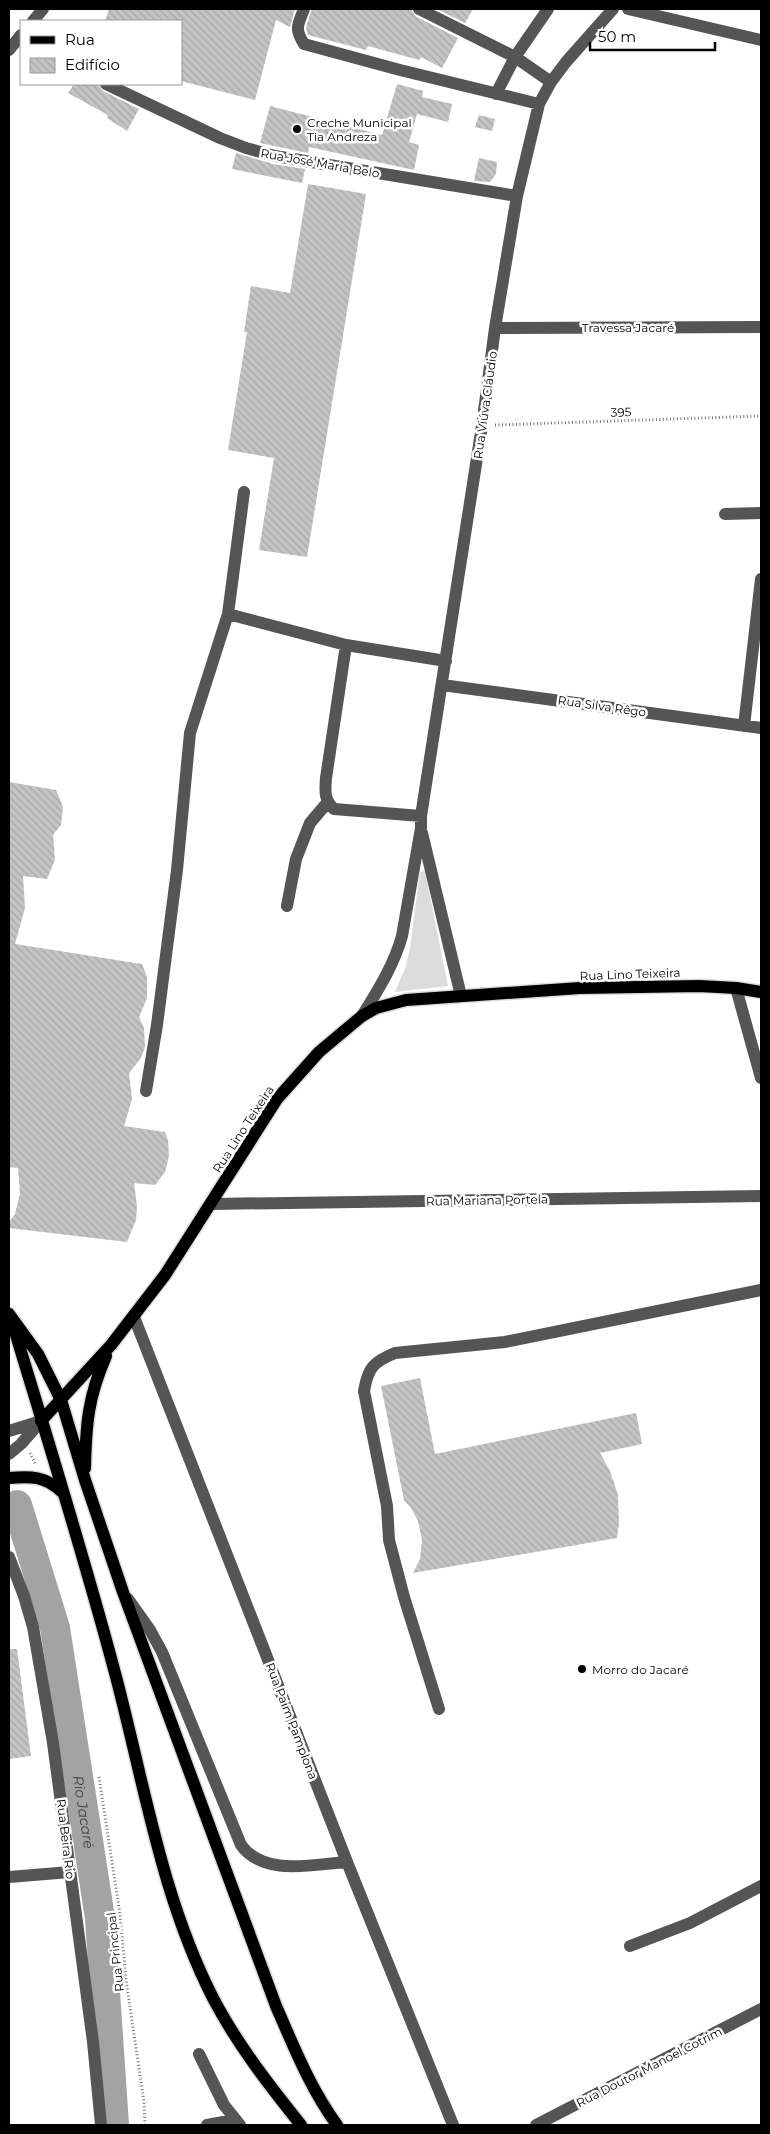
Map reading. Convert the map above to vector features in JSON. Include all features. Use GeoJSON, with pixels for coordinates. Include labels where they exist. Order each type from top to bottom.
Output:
{"type":"FeatureCollection","features":[{"type":"Feature","properties":{"kind":"main road","name":"Rua Lino Teixeira"},"geometry":{"type":"LineString","coordinates":[[41,1421],[111,1345],[166,1276],[262,1120],[282,1093],[319,1052],[362,1016],[390,1003],[461,996],[664,985],[736,988],[761,992]]}},
{"type":"Feature","properties":{"kind":"main road"},"geometry":{"type":"LineString","coordinates":[[9,1315],[38,1354],[62,1400],[85,1480],[177,1742],[287,2031],[304,2071],[322,2104],[337,2125]]}},
{"type":"Feature","properties":{"kind":"main road"},"geometry":{"type":"LineString","coordinates":[[9,1315],[115,1673],[152,1829],[180,1922],[213,1997],[230,2028],[274,2091],[301,2125]]}},
{"type":"Feature","properties":{"kind":"main road"},"geometry":{"type":"LineString","coordinates":[[85,1480],[88,1408],[96,1379],[111,1345]]}},
{"type":"Feature","properties":{"kind":"main road"},"geometry":{"type":"LineString","coordinates":[[9,1478],[41,1477],[62,1492]]}},
{"type":"Feature","properties":{"kind":"street"},"geometry":{"type":"LineString","coordinates":[[34,20],[43,9]]}},
{"type":"Feature","properties":{"kind":"street"},"geometry":{"type":"LineString","coordinates":[[304,9],[297,27],[298,34],[304,44],[539,104]]}},
{"type":"Feature","properties":{"kind":"street"},"geometry":{"type":"LineString","coordinates":[[419,9],[515,57],[551,82]]}},
{"type":"Feature","properties":{"kind":"street"},"geometry":{"type":"LineString","coordinates":[[496,94],[515,57],[548,9]]}},
{"type":"Feature","properties":{"kind":"street","name":"Rua Viúva Cláudio"},"geometry":{"type":"LineString","coordinates":[[362,1016],[384,980],[399,949],[446,661],[495,328],[517,196],[539,104],[551,82],[566,62],[613,9]]}},
{"type":"Feature","properties":{"kind":"street"},"geometry":{"type":"LineString","coordinates":[[628,9],[761,40]]}},
{"type":"Feature","properties":{"kind":"street","name":"Rua José Maria Belo"},"geometry":{"type":"LineString","coordinates":[[108,85],[220,138],[268,154],[517,196]]}},
{"type":"Feature","properties":{"kind":"street","name":"Travessa Jacaré"},"geometry":{"type":"LineString","coordinates":[[495,328],[761,327]]}},
{"type":"Feature","properties":{"kind":"street"},"geometry":{"type":"LineString","coordinates":[[146,1091],[157,1025],[177,870],[190,733],[228,614],[244,492]]}},
{"type":"Feature","properties":{"kind":"street"},"geometry":{"type":"LineString","coordinates":[[725,514],[761,513]]}},
{"type":"Feature","properties":{"kind":"street"},"geometry":{"type":"LineString","coordinates":[[744,726],[761,579]]}},
{"type":"Feature","properties":{"kind":"street"},"geometry":{"type":"LineString","coordinates":[[228,614],[346,645],[446,661]]}},
{"type":"Feature","properties":{"kind":"street"},"geometry":{"type":"LineString","coordinates":[[346,645],[326,778],[325,794],[327,803],[334,809],[421,822],[461,996]]}},
{"type":"Feature","properties":{"kind":"street","name":"Rua Silva Rêgo"},"geometry":{"type":"LineString","coordinates":[[442,685],[761,728]]}},
{"type":"Feature","properties":{"kind":"street"},"geometry":{"type":"LineString","coordinates":[[287,906],[296,859],[310,824],[327,803]]}},
{"type":"Feature","properties":{"kind":"street"},"geometry":{"type":"LineString","coordinates":[[736,988],[761,1078]]}},
{"type":"Feature","properties":{"kind":"street","name":"Rua Mariana Portela"},"geometry":{"type":"LineString","coordinates":[[212,1204],[761,1196]]}},
{"type":"Feature","properties":{"kind":"street"},"geometry":{"type":"LineString","coordinates":[[439,1709],[404,1597],[389,1540],[387,1506],[364,1391],[367,1374],[378,1360],[395,1353],[506,1342],[761,1290]]}},
{"type":"Feature","properties":{"kind":"street","name":"Rua Paim Pamplona"},"geometry":{"type":"LineString","coordinates":[[134,1316],[347,1862],[453,2125]]}},
{"type":"Feature","properties":{"kind":"street"},"geometry":{"type":"LineString","coordinates":[[9,1431],[41,1421]]}},
{"type":"Feature","properties":{"kind":"street"},"geometry":{"type":"LineString","coordinates":[[9,1454],[21,1444],[41,1421]]}},
{"type":"Feature","properties":{"kind":"street","name":"Rua Beira Rio"},"geometry":{"type":"LineString","coordinates":[[9,1558],[24,1596],[33,1627],[53,1743],[93,2042],[101,2125]]}},
{"type":"Feature","properties":{"kind":"street"},"geometry":{"type":"LineString","coordinates":[[123,1592],[150,1630],[162,1652],[241,1845],[247,1854],[266,1863],[290,1866],[347,1862]]}},
{"type":"Feature","properties":{"kind":"street"},"geometry":{"type":"LineString","coordinates":[[9,1877],[70,1872]]}},
{"type":"Feature","properties":{"kind":"street"},"geometry":{"type":"LineString","coordinates":[[630,1946],[690,1923],[761,1886]]}},
{"type":"Feature","properties":{"kind":"street","name":"Rua Doutor Manoel Cotrim"},"geometry":{"type":"LineString","coordinates":[[536,2125],[761,2009]]}},
{"type":"Feature","properties":{"kind":"street"},"geometry":{"type":"LineString","coordinates":[[199,2054],[212,2082],[237,2123],[207,2125]]}},
{"type":"Feature","properties":{"kind":"path","name":"395"},"geometry":{"type":"LineString","coordinates":[[482,426],[761,416]]}},
{"type":"Feature","properties":{"kind":"path","name":"Rua Principal"},"geometry":{"type":"LineString","coordinates":[[99,1777],[120,1914],[126,1980],[144,2102],[145,2125]]}},
{"type":"Feature","properties":{"kind":"shaded area"},"geometry":{"type":"Polygon","coordinates":[[[425,871],[448,986],[395,992],[406,966],[410,948],[420,872],[425,871]]]}},
{"type":"Feature","properties":{"kind":"building"},"geometry":{"type":"Polygon","coordinates":[[[109,9],[295,9],[290,27],[276,20],[255,100],[182,81],[182,20],[105,20],[109,9]]]}},
{"type":"Feature","properties":{"kind":"building"},"geometry":{"type":"Polygon","coordinates":[[[312,9],[411,9],[415,16],[458,38],[442,68],[421,57],[419,60],[368,46],[366,50],[308,35],[306,27],[312,9]]]}},
{"type":"Feature","properties":{"kind":"building"},"geometry":{"type":"Polygon","coordinates":[[[437,9],[473,9],[465,23],[437,9]]]}},
{"type":"Feature","properties":{"kind":"building"},"geometry":{"type":"Polygon","coordinates":[[[397,84],[423,91],[422,97],[452,104],[448,122],[417,114],[409,142],[419,145],[414,170],[309,147],[308,153],[260,143],[270,106],[382,135],[397,84]]]}},
{"type":"Feature","properties":{"kind":"building"},"geometry":{"type":"Polygon","coordinates":[[[73,85],[99,85],[103,91],[139,109],[127,131],[107,118],[108,115],[68,93],[73,85]]]}},
{"type":"Feature","properties":{"kind":"building"},"geometry":{"type":"Polygon","coordinates":[[[479,115],[495,119],[492,131],[475,127],[479,115]]]}},
{"type":"Feature","properties":{"kind":"building"},"geometry":{"type":"Polygon","coordinates":[[[236,153],[273,164],[305,169],[302,183],[232,169],[236,153]]]}},
{"type":"Feature","properties":{"kind":"building"},"geometry":{"type":"Polygon","coordinates":[[[479,158],[497,162],[496,174],[490,182],[474,181],[479,158]]]}},
{"type":"Feature","properties":{"kind":"building"},"geometry":{"type":"Polygon","coordinates":[[[308,184],[366,194],[307,557],[259,550],[274,458],[228,450],[247,332],[244,332],[251,286],[290,293],[308,184]]]}},
{"type":"Feature","properties":{"kind":"building"},"geometry":{"type":"Polygon","coordinates":[[[9,782],[56,790],[63,807],[61,825],[53,835],[55,860],[47,879],[23,876],[25,908],[15,944],[142,964],[147,977],[147,998],[139,1017],[144,1028],[145,1047],[141,1058],[129,1073],[132,1099],[124,1126],[165,1132],[168,1140],[169,1156],[165,1172],[155,1185],[134,1183],[137,1206],[136,1220],[127,1242],[9,1228],[9,1222],[15,1214],[20,1194],[18,1168],[9,1167],[9,782]]]}},
{"type":"Feature","properties":{"kind":"building"},"geometry":{"type":"Polygon","coordinates":[[[420,1378],[435,1454],[636,1413],[642,1444],[600,1453],[610,1471],[618,1495],[619,1523],[617,1538],[413,1573],[420,1559],[422,1540],[418,1521],[404,1500],[381,1386],[420,1378]]]}},
{"type":"Feature","properties":{"kind":"building"},"geometry":{"type":"Polygon","coordinates":[[[9,1649],[17,1649],[31,1756],[9,1759],[9,1649]]]}},
{"type":"Feature","properties":{"kind":"waterway","name":"Rio Jacaré"},"geometry":{"type":"LineString","coordinates":[[17,1505],[55,1628],[100,1918],[114,2125]]}},
{"type":"Feature","properties":{"kind":"place","name":"Creche Municipal Tia Andreza"},"geometry":{"type":"Point","coordinates":[297,129]}},
{"type":"Feature","properties":{"kind":"place","name":"Morro do Jacaré"},"geometry":{"type":"Point","coordinates":[582,1669]}}]}
